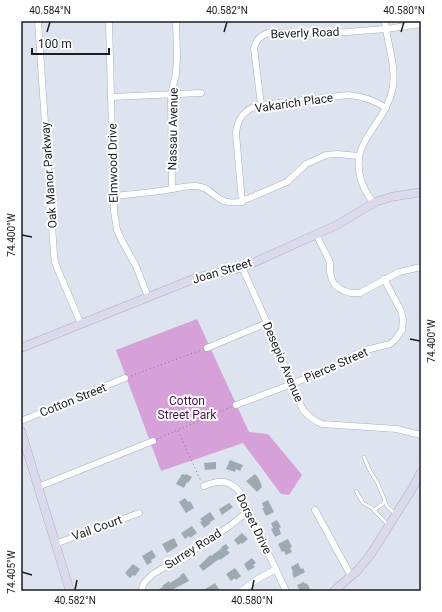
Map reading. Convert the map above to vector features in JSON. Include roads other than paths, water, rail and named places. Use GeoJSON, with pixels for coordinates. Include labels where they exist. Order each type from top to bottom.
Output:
{"type":"FeatureCollection","features":[{"type":"Feature","properties":{"kind":"street","name":"Oak Manor Parkway"},"geometry":{"type":"LineString","coordinates":[[38,21],[54,255],[57,266],[81,324]]}},
{"type":"Feature","properties":{"kind":"street","name":"Elmwood Drive"},"geometry":{"type":"LineString","coordinates":[[110,21],[114,211],[122,241],[136,266],[148,298]]}},
{"type":"Feature","properties":{"kind":"street","name":"Nassau Avenue"},"geometry":{"type":"LineString","coordinates":[[172,189],[171,94],[176,74],[176,21]]}},
{"type":"Feature","properties":{"kind":"street"},"geometry":{"type":"LineString","coordinates":[[374,203],[364,189],[358,168],[359,156],[364,142],[386,108],[392,93],[394,79],[385,21]]}},
{"type":"Feature","properties":{"kind":"street","name":"Beverly Road"},"geometry":{"type":"LineString","coordinates":[[261,105],[254,48],[257,40],[264,34],[347,32],[386,29],[421,24]]}},
{"type":"Feature","properties":{"kind":"street"},"geometry":{"type":"LineString","coordinates":[[111,97],[201,92]]}},
{"type":"Feature","properties":{"kind":"street","name":"Vakarich Place"},"geometry":{"type":"LineString","coordinates":[[242,202],[236,128],[244,113],[261,105],[348,95],[367,98],[386,108]]}},
{"type":"Feature","properties":{"kind":"street"},"geometry":{"type":"LineString","coordinates":[[114,196],[197,186],[206,189],[226,202],[242,202],[287,182],[311,161],[326,155],[359,156]]}},
{"type":"Feature","properties":{"kind":"street","name":"Joan Street"},"geometry":{"type":"LineString","coordinates":[[21,348],[196,278],[242,267],[337,225],[374,203],[391,197],[421,192]]}},
{"type":"Feature","properties":{"kind":"street"},"geometry":{"type":"LineString","coordinates":[[316,234],[330,262],[332,280],[344,291],[360,293],[399,272],[421,267]]}},
{"type":"Feature","properties":{"kind":"street","name":"Desepio Avenue"},"geometry":{"type":"LineString","coordinates":[[242,267],[303,410],[314,421],[322,424],[397,429],[421,435]]}},
{"type":"Feature","properties":{"kind":"street","name":"Pierce Street"},"geometry":{"type":"LineString","coordinates":[[236,405],[292,384],[341,363],[362,351],[390,344],[395,340],[402,330],[403,319],[401,311],[384,279]]}},
{"type":"Feature","properties":{"kind":"street"},"geometry":{"type":"LineString","coordinates":[[207,348],[267,323]]}},
{"type":"Feature","properties":{"kind":"street","name":"Cotton Street"},"geometry":{"type":"LineString","coordinates":[[21,421],[125,378]]}},
{"type":"Feature","properties":{"kind":"street"},"geometry":{"type":"LineString","coordinates":[[21,431],[70,591]]}},
{"type":"Feature","properties":{"kind":"street"},"geometry":{"type":"LineString","coordinates":[[38,487],[153,441]]}},
{"type":"Feature","properties":{"kind":"street"},"geometry":{"type":"LineString","coordinates":[[334,591],[358,570],[366,560],[396,515],[421,472]]}},
{"type":"Feature","properties":{"kind":"street","name":"Dorset Drive"},"geometry":{"type":"LineString","coordinates":[[204,486],[216,482],[226,482],[231,484],[239,491],[286,591]]}},
{"type":"Feature","properties":{"kind":"street"},"geometry":{"type":"LineString","coordinates":[[315,510],[351,576]]}},
{"type":"Feature","properties":{"kind":"street","name":"Surrey Road"},"geometry":{"type":"LineString","coordinates":[[141,591],[144,583],[153,574],[194,550],[231,525],[248,511]]}},
{"type":"Feature","properties":{"kind":"street","name":"Vail Court"},"geometry":{"type":"LineString","coordinates":[[55,544],[139,513]]}},
{"type":"Feature","properties":{"kind":"street"},"geometry":{"type":"LineString","coordinates":[[241,591],[256,580],[276,569]]}},
{"type":"Feature","properties":{"kind":"lane"},"geometry":{"type":"LineString","coordinates":[[364,457],[378,484],[387,506],[396,515]]}},
{"type":"Feature","properties":{"kind":"lane"},"geometry":{"type":"LineString","coordinates":[[356,491],[363,503],[374,510],[389,526]]}},
{"type":"Feature","properties":{"kind":"lane"},"geometry":{"type":"LineString","coordinates":[[374,510],[386,502]]}},
{"type":"Feature","properties":{"kind":"park label","name":"Cotton Street Park"},"geometry":{"type":"Point","coordinates":[187,408]}}]}
